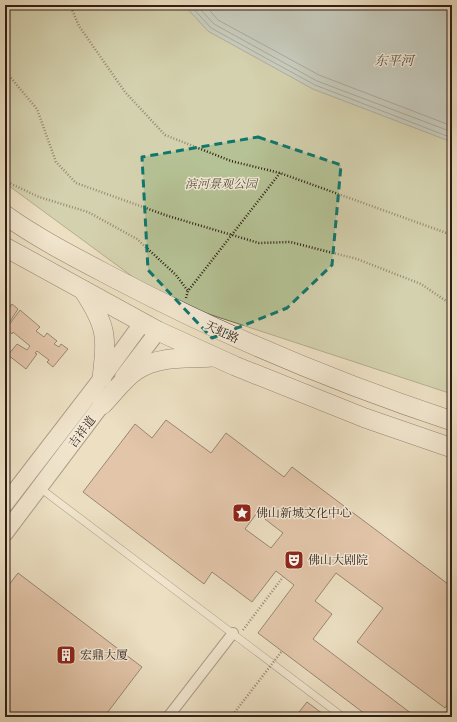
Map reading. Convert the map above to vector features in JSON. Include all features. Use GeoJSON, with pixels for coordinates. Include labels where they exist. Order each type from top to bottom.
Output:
{"type":"FeatureCollection","features":[{"type":"Feature","properties":{"kind":"main road","name":"天虹路"},"geometry":{"type":"LineString","coordinates":[[5,215],[99,270],[183,314],[241,340],[368,392],[452,420]]}},
{"type":"Feature","properties":{"kind":"main road","name":"天虹路"},"geometry":{"type":"LineString","coordinates":[[5,247],[150,326],[216,357],[365,418],[452,448]]}},
{"type":"Feature","properties":{"kind":"main road"},"geometry":{"type":"LineString","coordinates":[[83,289],[96,308],[104,329],[106,344],[102,378]]}},
{"type":"Feature","properties":{"kind":"main road"},"geometry":{"type":"LineString","coordinates":[[102,404],[137,370],[154,362],[172,358],[216,357]]}},
{"type":"Feature","properties":{"kind":"street","name":"吉祥道"},"geometry":{"type":"LineString","coordinates":[[5,504],[102,378],[150,326]]}},
{"type":"Feature","properties":{"kind":"street","name":"吉祥道"},"geometry":{"type":"LineString","coordinates":[[5,533],[102,404],[150,326]]}},
{"type":"Feature","properties":{"kind":"street"},"geometry":{"type":"LineString","coordinates":[[168,717],[235,635]]}},
{"type":"Feature","properties":{"kind":"lane"},"geometry":{"type":"LineString","coordinates":[[40,488],[343,717]]}},
{"type":"Feature","properties":{"kind":"path"},"geometry":{"type":"LineString","coordinates":[[70,5],[79,26],[125,92],[165,135],[230,161],[280,173],[452,235]]}},
{"type":"Feature","properties":{"kind":"path"},"geometry":{"type":"LineString","coordinates":[[5,71],[37,109],[56,162],[76,182],[168,216],[233,236],[259,243],[290,242],[357,259],[420,284],[452,305]]}},
{"type":"Feature","properties":{"kind":"path"},"geometry":{"type":"LineString","coordinates":[[183,314],[188,291],[233,236],[280,173]]}},
{"type":"Feature","properties":{"kind":"path"},"geometry":{"type":"LineString","coordinates":[[5,181],[38,197],[88,212],[137,239],[176,275],[188,291]]}},
{"type":"Feature","properties":{"kind":"path"},"geometry":{"type":"LineString","coordinates":[[235,635],[284,577]]}},
{"type":"Feature","properties":{"kind":"path"},"geometry":{"type":"LineString","coordinates":[[231,717],[282,651]]}},
{"type":"Feature","properties":{"kind":"highlighted area"},"geometry":{"type":"Polygon","coordinates":[[[258,137],[341,165],[332,265],[287,308],[212,338],[148,270],[142,157],[258,137]]]}},
{"type":"Feature","properties":{"kind":"green space","name":"滨河景观公园"},"geometry":{"type":"Polygon","coordinates":[[[5,5],[184,5],[208,31],[313,89],[452,142],[452,394],[163,299],[5,183],[5,5]]]}},
{"type":"Feature","properties":{"kind":"water","name":"东平河"},"geometry":{"type":"Polygon","coordinates":[[[184,5],[452,5],[452,142],[313,89],[208,31],[184,5]]]}},
{"type":"Feature","properties":{"kind":"building"},"geometry":{"type":"Polygon","coordinates":[[[12,304],[18,309],[9,323],[7,322],[5,324],[5,308],[8,310],[12,304]]]}},
{"type":"Feature","properties":{"kind":"building"},"geometry":{"type":"Polygon","coordinates":[[[20,310],[40,327],[36,331],[44,337],[47,333],[57,341],[54,344],[59,347],[61,344],[68,349],[53,367],[47,362],[49,360],[37,351],[35,353],[37,354],[26,369],[8,355],[17,344],[27,350],[30,346],[13,332],[12,334],[6,329],[20,310]]]}},
{"type":"Feature","properties":{"kind":"building","name":"佛山大剧院"},"geometry":{"type":"Polygon","coordinates":[[[166,420],[211,453],[226,433],[284,477],[292,467],[452,587],[452,698],[445,708],[357,642],[383,608],[336,573],[315,601],[332,614],[313,639],[416,717],[369,717],[258,633],[294,585],[276,571],[252,602],[212,572],[204,584],[83,492],[135,424],[152,438],[166,420]],[[257,513],[245,529],[271,548],[283,533],[257,513]]]}},
{"type":"Feature","properties":{"kind":"building","name":"宏鼎大厦"},"geometry":{"type":"Polygon","coordinates":[[[18,573],[142,667],[104,717],[5,717],[5,590],[18,573]]]}},
{"type":"Feature","properties":{"kind":"building"},"geometry":{"type":"Polygon","coordinates":[[[307,702],[327,717],[295,717],[307,702]]]}},
{"type":"Feature","properties":{"kind":"place","name":"佛山新城文化中心"},"geometry":{"type":"Point","coordinates":[242,513]}},
{"type":"Feature","properties":{"kind":"place","name":"佛山大剧院"},"geometry":{"type":"Point","coordinates":[294,560]}},
{"type":"Feature","properties":{"kind":"place","name":"宏鼎大厦"},"geometry":{"type":"Point","coordinates":[66,655]}}]}
